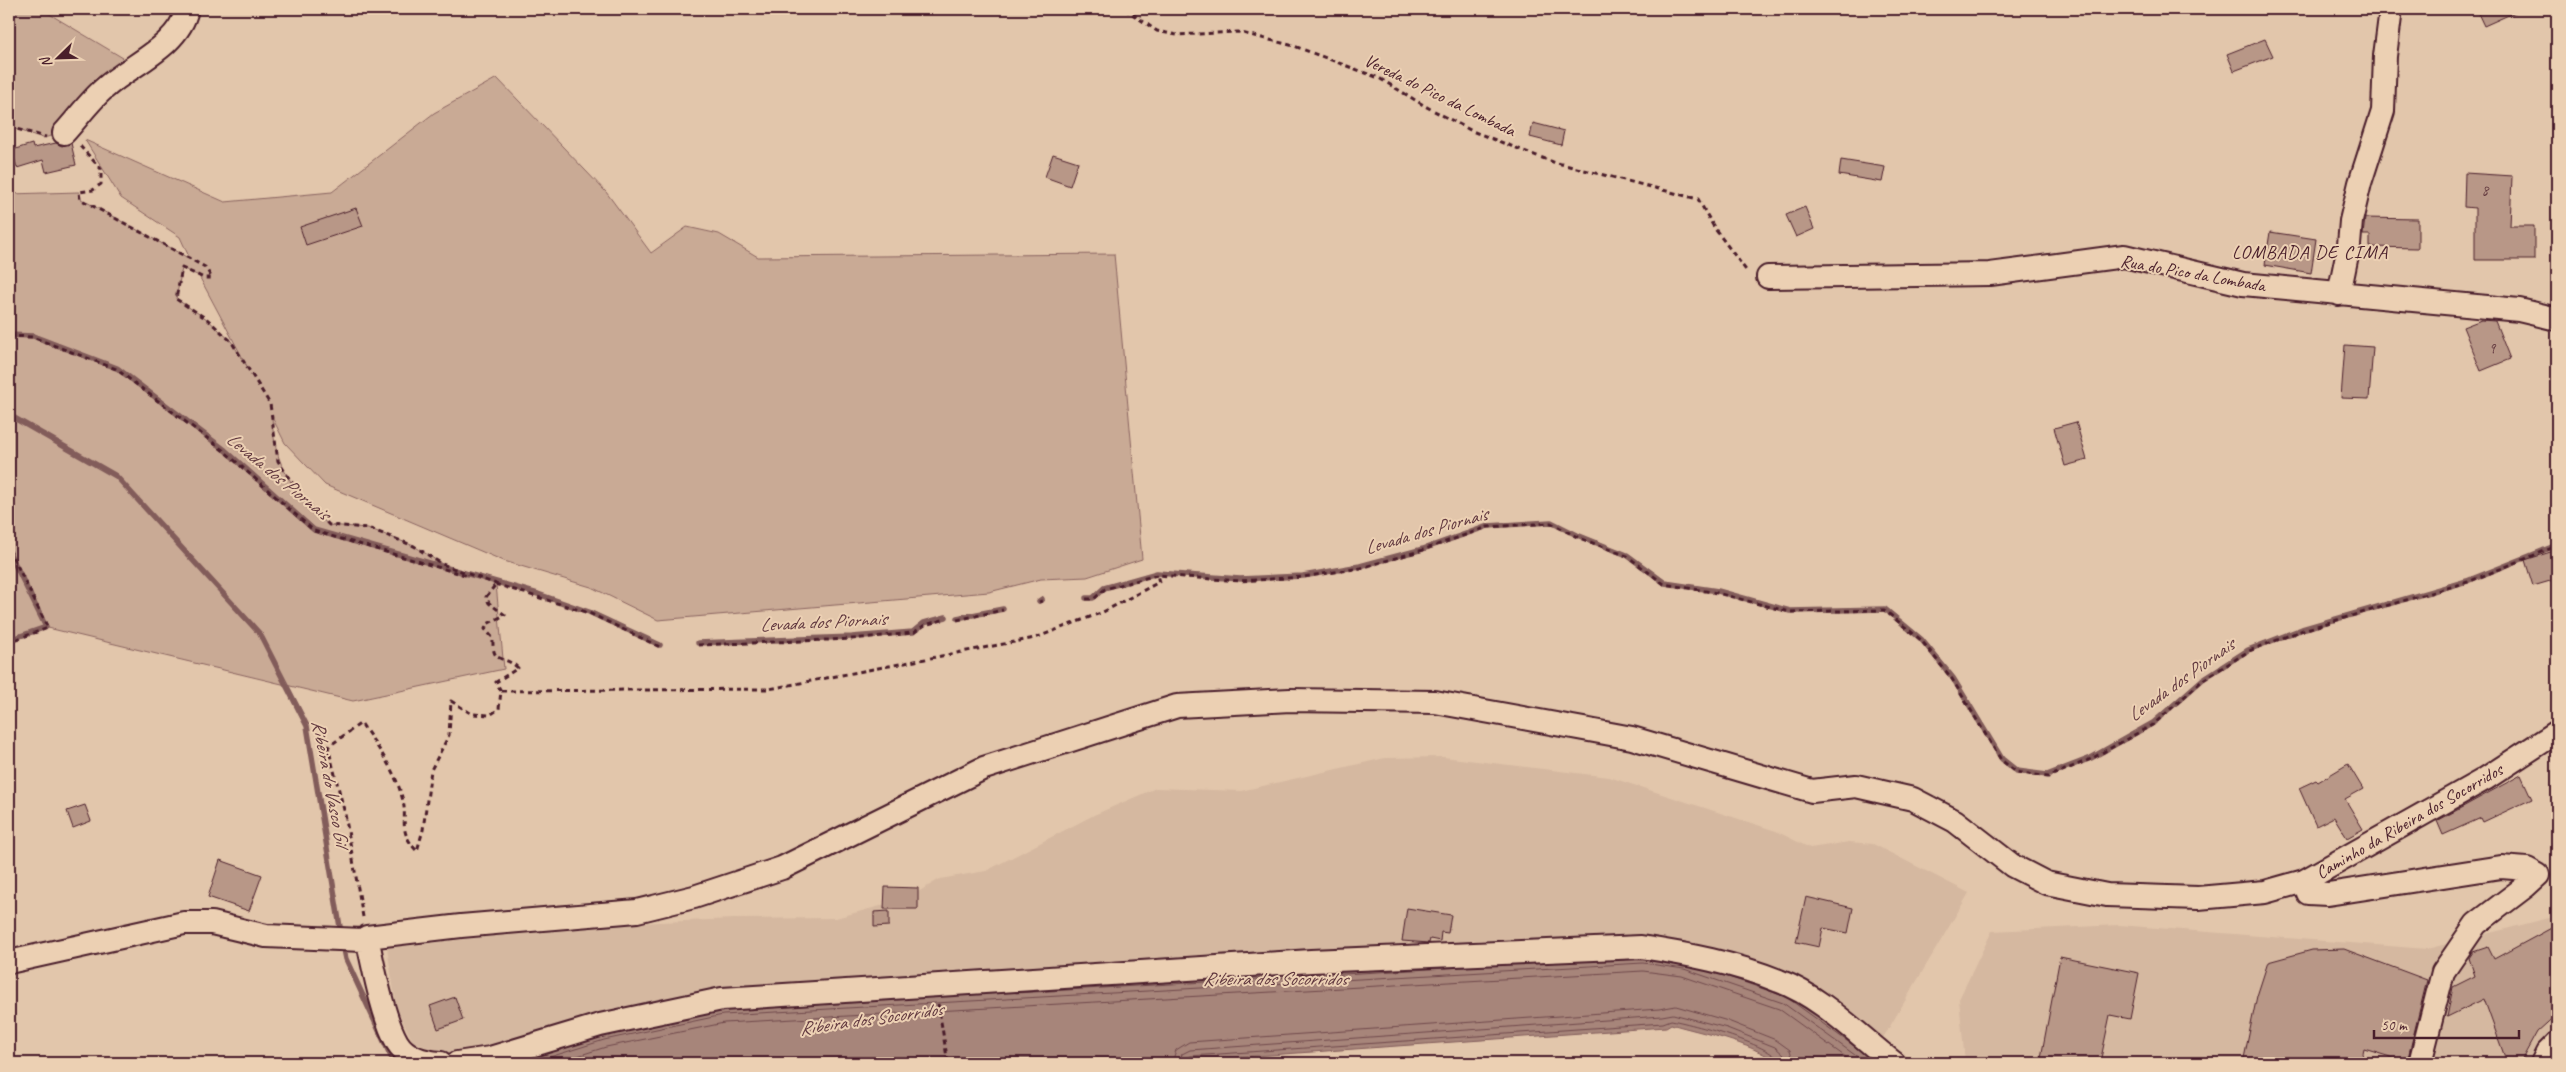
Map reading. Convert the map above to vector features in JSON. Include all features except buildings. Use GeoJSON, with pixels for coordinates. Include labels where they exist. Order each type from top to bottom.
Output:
{"type":"FeatureCollection","features":[{"type":"Feature","properties":{"kind":"street"},"geometry":{"type":"LineString","coordinates":[[53,135],[105,88],[165,43],[184,20],[187,9]]}},
{"type":"Feature","properties":{"kind":"street"},"geometry":{"type":"LineString","coordinates":[[2339,294],[2349,245],[2351,222],[2360,184],[2383,111],[2385,56],[2390,17]]}},
{"type":"Feature","properties":{"kind":"street","name":"Rua do Pico da Lombada"},"geometry":{"type":"LineString","coordinates":[[1768,277],[1990,274],[2124,256],[2243,284],[2519,310],[2557,319]]}},
{"type":"Feature","properties":{"kind":"street"},"geometry":{"type":"LineString","coordinates":[[9,962],[184,923],[212,922],[266,936],[365,938],[461,926],[637,911],[694,896],[782,868],[984,768],[1177,706],[1290,700],[1435,702],[1632,738],[1812,791],[1856,786],[1914,799],[1955,821],[2013,866],[2046,883],[2107,895],[2198,898],[2265,892],[2304,881]]}},
{"type":"Feature","properties":{"kind":"street","name":"Caminho da Ribeira dos Socorridos"},"geometry":{"type":"LineString","coordinates":[[2420,1063],[2443,972],[2476,924],[2538,875],[2527,869],[2501,867],[2328,894],[2308,893],[2304,881],[2484,779],[2557,732]]}},
{"type":"Feature","properties":{"kind":"street"},"geometry":{"type":"LineString","coordinates":[[365,938],[376,978],[398,1042],[413,1057],[428,1062],[440,1063]]}},
{"type":"Feature","properties":{"kind":"street"},"geometry":{"type":"LineString","coordinates":[[456,1063],[490,1058],[600,1025],[722,999],[1301,962],[1641,947],[1687,954],[1780,981],[1822,1005],[1894,1063]]}},
{"type":"Feature","properties":{"kind":"street"},"geometry":{"type":"LineString","coordinates":[[2542,1063],[2547,1053],[2557,1043]]}},
{"type":"Feature","properties":{"kind":"path","name":"Vereda do Pico da Lombada"},"geometry":{"type":"LineString","coordinates":[[1125,9],[1157,31],[1177,35],[1238,32],[1294,46],[1379,78],[1425,106],[1472,131],[1553,162],[1698,199],[1715,229],[1749,274],[1768,277]]}},
{"type":"Feature","properties":{"kind":"path"},"geometry":{"type":"LineString","coordinates":[[1136,9],[1140,18]]}},
{"type":"Feature","properties":{"kind":"path"},"geometry":{"type":"LineString","coordinates":[[9,127],[53,135],[78,144],[101,169],[101,184],[92,190],[79,192],[80,199],[205,267],[212,278],[204,278],[182,268],[176,299],[207,319],[231,341],[270,404],[278,461],[298,492],[328,525],[368,528],[414,546],[442,564],[496,584]]}},
{"type":"Feature","properties":{"kind":"path"},"geometry":{"type":"LineString","coordinates":[[9,336],[32,338],[116,369],[224,451],[314,531],[538,596],[589,613],[660,647]]}},
{"type":"Feature","properties":{"kind":"path"},"geometry":{"type":"LineString","coordinates":[[1086,599],[1094,599],[1105,589],[1157,575],[1240,581],[1303,577],[1361,568],[1423,550],[1488,527],[1551,524],[1577,537],[1627,556],[1644,572],[1664,584],[1718,593],[1790,612],[1884,610],[1920,640],[1952,679],[2001,760],[2016,772],[2048,777],[2091,759],[2154,724],[2203,680],[2249,651],[2303,630],[2468,582],[2557,546]]}},
{"type":"Feature","properties":{"kind":"path"},"geometry":{"type":"LineString","coordinates":[[9,549],[48,628],[9,642]]}},
{"type":"Feature","properties":{"kind":"path"},"geometry":{"type":"LineString","coordinates":[[501,691],[769,689],[1035,638],[1103,612],[1159,582],[1157,575]]}},
{"type":"Feature","properties":{"kind":"path"},"geometry":{"type":"LineString","coordinates":[[365,938],[346,814],[328,747],[361,723],[380,749],[396,781],[403,799],[403,820],[407,840],[417,851],[423,830],[431,770],[449,735],[451,701],[472,714],[490,715],[499,709],[501,691],[496,682],[518,668],[512,662],[496,657],[493,652],[493,638],[485,629],[487,624],[505,615],[489,603],[486,596],[496,584]]}},
{"type":"Feature","properties":{"kind":"path"},"geometry":{"type":"LineString","coordinates":[[957,620],[1003,610]]}},
{"type":"Feature","properties":{"kind":"path"},"geometry":{"type":"LineString","coordinates":[[698,645],[913,634],[925,625],[946,619]]}},
{"type":"Feature","properties":{"kind":"path"},"geometry":{"type":"LineString","coordinates":[[935,984],[948,1063]]}},
{"type":"Feature","properties":{"kind":"shaded area"},"geometry":{"type":"Polygon","coordinates":[[[9,9],[41,9],[123,58],[105,88],[64,133],[43,138],[9,127],[9,9]]]}},
{"type":"Feature","properties":{"kind":"shaded area"},"geometry":{"type":"Polygon","coordinates":[[[497,78],[606,192],[651,253],[687,227],[719,234],[758,257],[1114,254],[1142,559],[1087,577],[1041,579],[989,592],[658,620],[591,587],[504,561],[325,485],[285,443],[272,417],[277,451],[288,477],[305,500],[328,525],[368,528],[414,546],[442,564],[496,584],[504,669],[353,701],[48,628],[9,642],[9,194],[79,192],[81,199],[190,259],[180,237],[121,198],[85,140],[225,202],[332,192],[434,113],[497,78]],[[182,268],[176,299],[207,319],[231,341],[248,368],[199,276],[182,268]]]}},
{"type":"Feature","properties":{"kind":"shaded area"},"geometry":{"type":"Polygon","coordinates":[[[1443,757],[1609,777],[1776,831],[1810,848],[1849,842],[1873,844],[1969,893],[1883,1038],[1794,979],[1681,943],[1482,940],[1198,960],[477,1052],[438,1052],[413,1042],[397,1010],[387,948],[587,925],[734,919],[836,918],[906,899],[940,879],[986,871],[1094,815],[1156,788],[1241,791],[1385,758],[1443,757]]]}},
{"type":"Feature","properties":{"kind":"shaded area"},"geometry":{"type":"Polygon","coordinates":[[[2557,916],[2557,1063],[1965,1063],[1959,999],[1992,931],[2119,925],[2427,949],[2557,916]]]}},
{"type":"Feature","properties":{"kind":"water","name":"Ribeira dos Socorridos"},"geometry":{"type":"Polygon","coordinates":[[[1643,952],[1788,992],[1885,1063],[1778,1063],[1766,1055],[1740,1044],[1671,1024],[1666,1027],[1156,1063],[494,1063],[722,1004],[1643,952]]]}},
{"type":"Feature","properties":{"kind":"waterway","name":"Levada dos Piornais"},"geometry":{"type":"LineString","coordinates":[[9,335],[33,336],[117,368],[225,450],[314,530],[538,594],[589,612],[660,645]]}},
{"type":"Feature","properties":{"kind":"waterway","name":"Ribeira do Vasco Gil"},"geometry":{"type":"LineString","coordinates":[[9,415],[116,476],[260,634],[307,726],[341,933]]}},
{"type":"Feature","properties":{"kind":"waterway","name":"Levada dos Piornais"},"geometry":{"type":"LineString","coordinates":[[1086,598],[1093,598],[1104,588],[1157,573],[1240,579],[1303,576],[1360,566],[1423,549],[1488,526],[1551,522],[1577,535],[1627,555],[1665,583],[1718,591],[1790,611],[1885,609],[1921,639],[1953,678],[2002,759],[2017,771],[2047,775],[2091,758],[2153,723],[2203,679],[2248,650],[2302,629],[2467,581],[2557,545]]}},
{"type":"Feature","properties":{"kind":"waterway","name":"Levada dos Piornais"},"geometry":{"type":"LineString","coordinates":[[9,552],[46,627],[9,640]]}},
{"type":"Feature","properties":{"kind":"waterway","name":"Levada dos Piornais"},"geometry":{"type":"LineString","coordinates":[[957,618],[1003,609]]}},
{"type":"Feature","properties":{"kind":"waterway","name":"Levada dos Piornais"},"geometry":{"type":"LineString","coordinates":[[698,643],[852,637],[913,632],[924,623],[946,617]]}},
{"type":"Feature","properties":{"kind":"waterway","name":"Ribeira do Vasco Gil"},"geometry":{"type":"LineString","coordinates":[[343,945],[346,959],[394,1063]]}},
{"type":"Feature","properties":{"kind":"district","name":"LOMBADA DE CIMA"},"geometry":{"type":"Point","coordinates":[2310,252]}}]}
